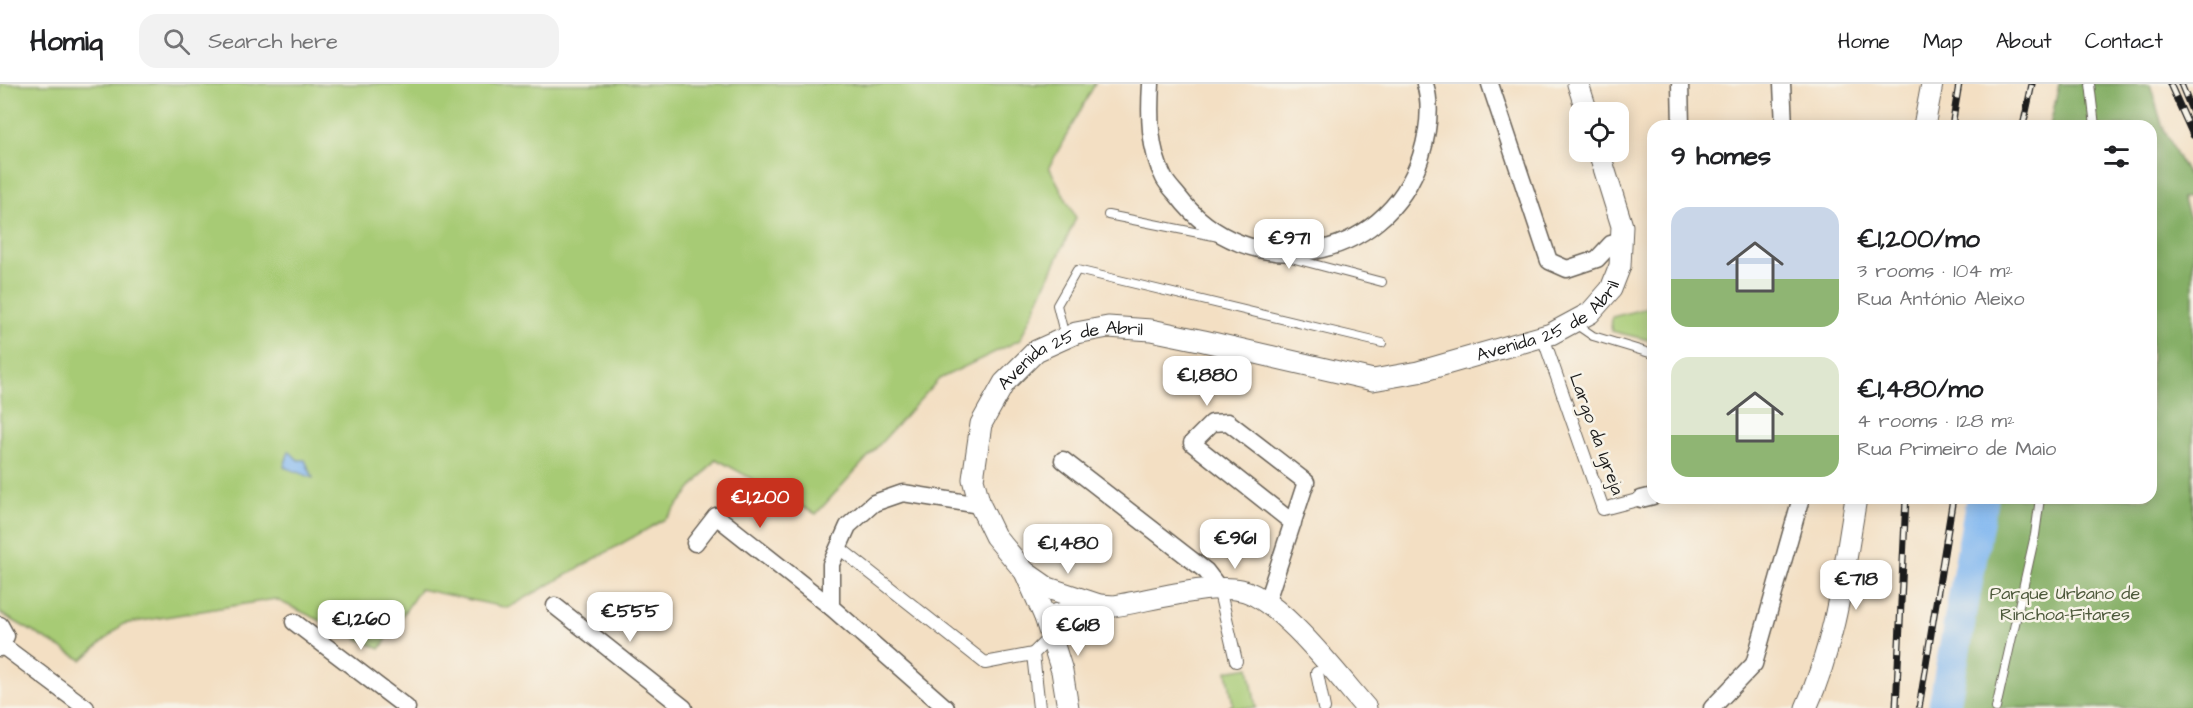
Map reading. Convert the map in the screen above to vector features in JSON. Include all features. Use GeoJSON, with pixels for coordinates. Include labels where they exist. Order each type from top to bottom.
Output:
{"type":"FeatureCollection","features":[{"type":"Feature","properties":{"kind":"street"},"geometry":{"type":"LineString","coordinates":[[1151,84],[1149,132],[1164,178],[1193,216],[1225,238],[1263,251],[1302,253],[1332,247],[1360,234],[1391,210],[1415,176],[1428,136],[1428,94],[1425,84]]}},
{"type":"Feature","properties":{"kind":"street"},"geometry":{"type":"LineString","coordinates":[[1490,84],[1549,261],[1567,269],[1597,259],[1611,244],[1622,241]]}},
{"type":"Feature","properties":{"kind":"street"},"geometry":{"type":"LineString","coordinates":[[1578,84],[1584,102]]}},
{"type":"Feature","properties":{"kind":"street"},"geometry":{"type":"LineString","coordinates":[[1680,84],[1681,120]]}},
{"type":"Feature","properties":{"kind":"street"},"geometry":{"type":"LineString","coordinates":[[1782,84],[1784,120]]}},
{"type":"Feature","properties":{"kind":"street"},"geometry":{"type":"LineString","coordinates":[[1925,120],[1932,84]]}},
{"type":"Feature","properties":{"kind":"street","name":"Avenida 25 de Abril"},"geometry":{"type":"LineString","coordinates":[[1068,708],[1062,671],[1048,626],[1025,572],[995,536],[980,505],[973,478],[981,424],[1004,383],[1036,351],[1065,337],[1108,327],[1151,330],[1373,381],[1418,372],[1544,337],[1590,313],[1611,289],[1620,266],[1622,226],[1602,162]]}},
{"type":"Feature","properties":{"kind":"street","name":"Largo da Igreja"},"geometry":{"type":"LineString","coordinates":[[1544,337],[1604,509],[1647,498]]}},
{"type":"Feature","properties":{"kind":"street"},"geometry":{"type":"LineString","coordinates":[[1267,601],[1293,523],[1306,482],[1228,422],[1212,423],[1192,442],[1293,523]]}},
{"type":"Feature","properties":{"kind":"street"},"geometry":{"type":"LineString","coordinates":[[1063,460],[1206,571],[1219,588],[1236,661]]}},
{"type":"Feature","properties":{"kind":"street"},"geometry":{"type":"LineString","coordinates":[[831,607],[831,564],[838,547],[848,525],[874,503],[903,493],[980,505]]}},
{"type":"Feature","properties":{"kind":"street"},"geometry":{"type":"LineString","coordinates":[[1712,708],[1754,664],[1798,504]]}},
{"type":"Feature","properties":{"kind":"street"},"geometry":{"type":"LineString","coordinates":[[1806,708],[1819,679],[1832,636],[1855,504]]}},
{"type":"Feature","properties":{"kind":"street"},"geometry":{"type":"LineString","coordinates":[[695,543],[716,516],[831,607],[946,708]]}},
{"type":"Feature","properties":{"kind":"street"},"geometry":{"type":"LineString","coordinates":[[838,547],[985,663],[1033,654]]}},
{"type":"Feature","properties":{"kind":"street"},"geometry":{"type":"LineString","coordinates":[[1025,572],[1048,588],[1100,605],[1114,606],[1219,588],[1239,590],[1267,601],[1366,708]]}},
{"type":"Feature","properties":{"kind":"street"},"geometry":{"type":"LineString","coordinates":[[1039,708],[1033,654],[1048,626],[1100,605]]}},
{"type":"Feature","properties":{"kind":"street"},"geometry":{"type":"LineString","coordinates":[[555,606],[684,708]]}},
{"type":"Feature","properties":{"kind":"street"},"geometry":{"type":"LineString","coordinates":[[294,622],[407,708]]}},
{"type":"Feature","properties":{"kind":"street"},"geometry":{"type":"LineString","coordinates":[[0,625],[6,636],[1,647],[86,708]]}},
{"type":"Feature","properties":{"kind":"street"},"geometry":{"type":"LineString","coordinates":[[1317,673],[1324,708]]}},
{"type":"Feature","properties":{"kind":"lane"},"geometry":{"type":"LineString","coordinates":[[2090,84],[2094,120]]}},
{"type":"Feature","properties":{"kind":"lane"},"geometry":{"type":"LineString","coordinates":[[1108,215],[1225,238]]}},
{"type":"Feature","properties":{"kind":"lane"},"geometry":{"type":"LineString","coordinates":[[1263,251],[1383,282]]}},
{"type":"Feature","properties":{"kind":"lane"},"geometry":{"type":"LineString","coordinates":[[1065,337],[1057,305],[1077,270],[1382,343]]}},
{"type":"Feature","properties":{"kind":"lane"},"geometry":{"type":"LineString","coordinates":[[1573,322],[1593,336],[1647,352]]}},
{"type":"Feature","properties":{"kind":"lane"},"geometry":{"type":"LineString","coordinates":[[1995,708],[2035,535],[2039,504]]}},
{"type":"Feature","properties":{"kind":"green space"},"geometry":{"type":"Polygon","coordinates":[[[0,84],[1095,84],[1049,167],[1076,218],[1020,340],[939,379],[816,514],[716,459],[667,518],[508,608],[420,589],[380,649],[275,599],[123,624],[82,660],[0,613],[0,84]]]}},
{"type":"Feature","properties":{"kind":"green space","name":"Parque Urbano de Rinchoa-Fitares"},"geometry":{"type":"Polygon","coordinates":[[[2059,84],[2150,84],[2162,125],[2193,186],[2193,197],[2182,198],[2193,229],[2193,708],[1931,708],[1948,608],[1970,504],[2157,504],[2157,120],[2051,120],[2059,84]]]}},
{"type":"Feature","properties":{"kind":"green space"},"geometry":{"type":"Polygon","coordinates":[[[1647,308],[1647,340],[1611,331],[1612,317],[1647,308]]]}},
{"type":"Feature","properties":{"kind":"green space"},"geometry":{"type":"Polygon","coordinates":[[[1249,667],[1256,708],[1227,708],[1233,704],[1227,671],[1249,667]]]}},
{"type":"Feature","properties":{"kind":"water"},"geometry":{"type":"Polygon","coordinates":[[[289,451],[298,460],[305,460],[313,478],[284,467],[289,451]]]}},
{"type":"Feature","properties":{"kind":"waterway"},"geometry":{"type":"LineString","coordinates":[[1944,708],[1981,504]]}},
{"type":"Feature","properties":{"kind":"waterway"},"geometry":{"type":"LineString","coordinates":[[1934,691],[1946,694]]}},
{"type":"Feature","properties":{"kind":"railway"},"geometry":{"type":"LineString","coordinates":[[1953,120],[1959,84]]}},
{"type":"Feature","properties":{"kind":"railway"},"geometry":{"type":"LineString","coordinates":[[2024,120],[2032,84]]}},
{"type":"Feature","properties":{"kind":"railway"},"geometry":{"type":"LineString","coordinates":[[2170,84],[2193,135]]}},
{"type":"Feature","properties":{"kind":"railway"},"geometry":{"type":"LineString","coordinates":[[2181,84],[2193,113]]}},
{"type":"Feature","properties":{"kind":"railway"},"geometry":{"type":"LineString","coordinates":[[1896,708],[1906,504]]}},
{"type":"Feature","properties":{"kind":"railway"},"geometry":{"type":"LineString","coordinates":[[1919,708],[1952,504]]}}]}
